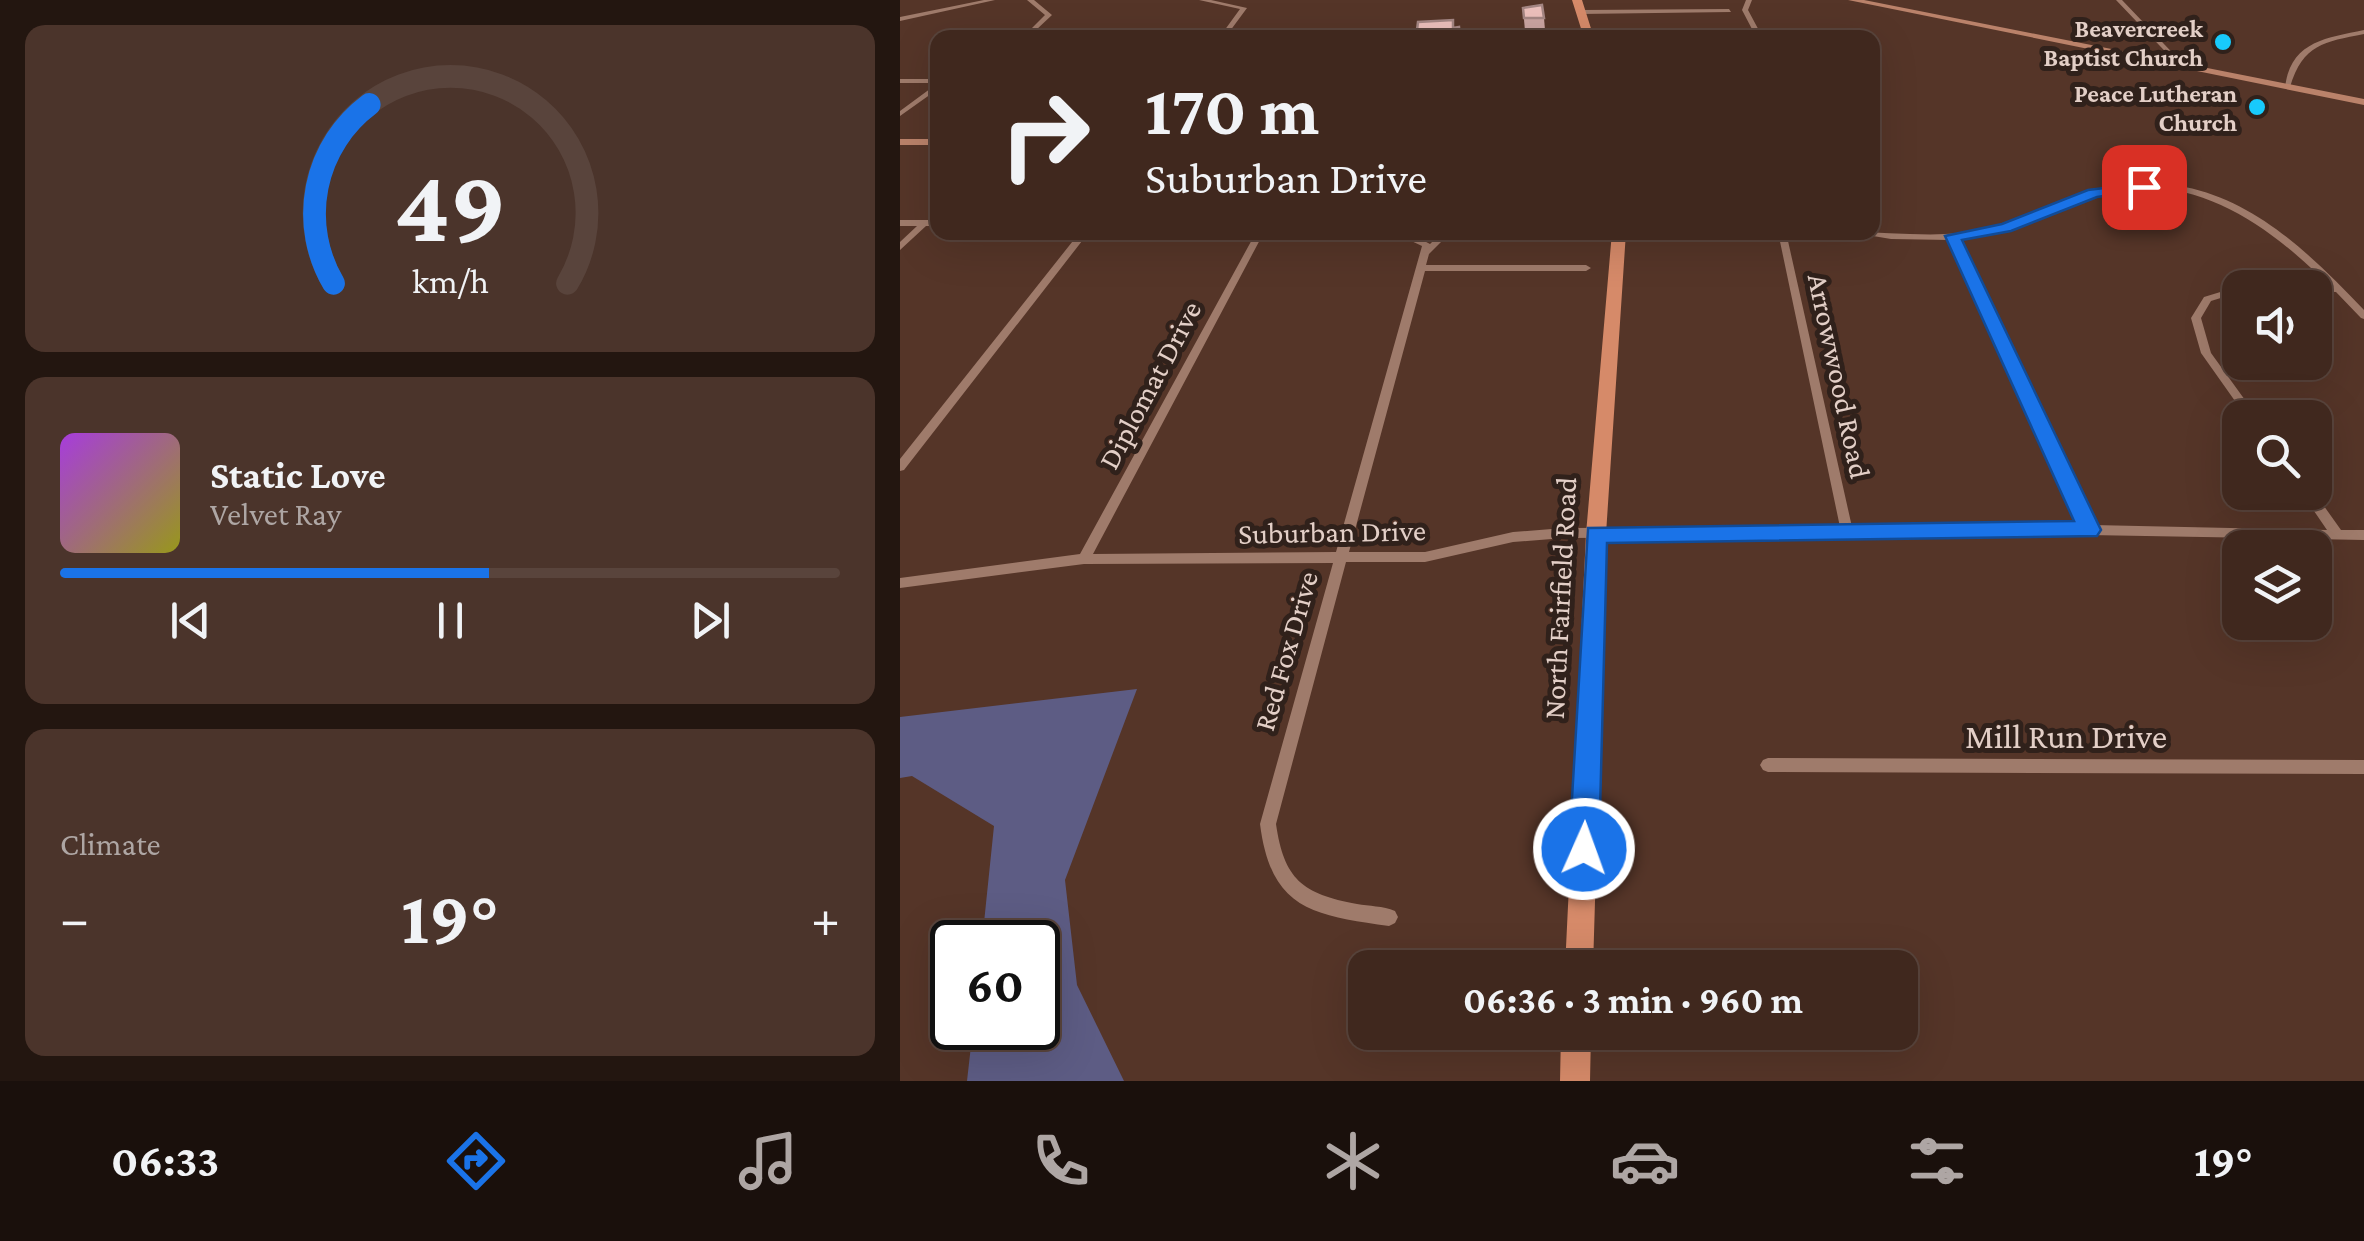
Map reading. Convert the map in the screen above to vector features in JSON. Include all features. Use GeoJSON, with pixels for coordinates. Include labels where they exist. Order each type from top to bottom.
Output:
{"type":"FeatureCollection","features":[{"type":"Feature","properties":{"kind":"main road"},"geometry":{"type":"LineString","coordinates":[[1577,0],[1587,30]]}},
{"type":"Feature","properties":{"kind":"main road"},"geometry":{"type":"LineString","coordinates":[[1852,0],[2364,102]]}},
{"type":"Feature","properties":{"kind":"main road"},"geometry":{"type":"LineString","coordinates":[[900,142],[930,142]]}},
{"type":"Feature","properties":{"kind":"main road","name":"North Fairfield Road"},"geometry":{"type":"LineString","coordinates":[[1580,950],[1596,534],[1618,240]]}},
{"type":"Feature","properties":{"kind":"main road"},"geometry":{"type":"LineString","coordinates":[[1574,1081],[1575,1050]]}},
{"type":"Feature","properties":{"kind":"street"},"geometry":{"type":"LineString","coordinates":[[902,21],[992,0]]}},
{"type":"Feature","properties":{"kind":"street"},"geometry":{"type":"LineString","coordinates":[[1030,0],[1049,15],[1032,30]]}},
{"type":"Feature","properties":{"kind":"street"},"geometry":{"type":"LineString","coordinates":[[1202,0],[1243,7],[1228,30]]}},
{"type":"Feature","properties":{"kind":"street"},"geometry":{"type":"LineString","coordinates":[[1749,0],[1745,10],[1755,30]]}},
{"type":"Feature","properties":{"kind":"street"},"geometry":{"type":"LineString","coordinates":[[2118,0],[2183,67]]}},
{"type":"Feature","properties":{"kind":"street"},"geometry":{"type":"LineString","coordinates":[[1581,12],[1730,10]]}},
{"type":"Feature","properties":{"kind":"street"},"geometry":{"type":"LineString","coordinates":[[2288,87],[2294,60],[2306,50],[2364,32]]}},
{"type":"Feature","properties":{"kind":"street"},"geometry":{"type":"LineString","coordinates":[[900,81],[930,83]]}},
{"type":"Feature","properties":{"kind":"street"},"geometry":{"type":"LineString","coordinates":[[900,114],[930,90]]}},
{"type":"Feature","properties":{"kind":"street"},"geometry":{"type":"LineString","coordinates":[[1880,233],[1952,236],[2006,228],[2104,190],[2168,189],[2220,202],[2266,222],[2303,251],[2364,316]]}},
{"type":"Feature","properties":{"kind":"street"},"geometry":{"type":"LineString","coordinates":[[900,223],[930,223]]}},
{"type":"Feature","properties":{"kind":"street"},"geometry":{"type":"LineString","coordinates":[[900,247],[924,223]]}},
{"type":"Feature","properties":{"kind":"street"},"geometry":{"type":"LineString","coordinates":[[1952,236],[2090,530]]}},
{"type":"Feature","properties":{"kind":"street"},"geometry":{"type":"LineString","coordinates":[[900,467],[1079,240]]}},
{"type":"Feature","properties":{"kind":"street","name":"Diplomat Drive"},"geometry":{"type":"LineString","coordinates":[[1084,560],[1256,240]]}},
{"type":"Feature","properties":{"kind":"street"},"geometry":{"type":"LineString","coordinates":[[1422,240],[1428,252],[1439,240]]}},
{"type":"Feature","properties":{"kind":"street","name":"Arrowwood Road"},"geometry":{"type":"LineString","coordinates":[[1784,240],[1847,531]]}},
{"type":"Feature","properties":{"kind":"street","name":"Red Fox Drive"},"geometry":{"type":"LineString","coordinates":[[1389,917],[1315,904],[1282,876],[1269,843],[1269,813],[1428,252]]}},
{"type":"Feature","properties":{"kind":"street"},"geometry":{"type":"LineString","coordinates":[[1423,268],[1586,268]]}},
{"type":"Feature","properties":{"kind":"street"},"geometry":{"type":"LineString","coordinates":[[2332,288],[2338,288]]}},
{"type":"Feature","properties":{"kind":"street"},"geometry":{"type":"LineString","coordinates":[[2222,294],[2207,299],[2196,318],[2206,353],[2222,376]]}},
{"type":"Feature","properties":{"kind":"street"},"geometry":{"type":"LineString","coordinates":[[2320,510],[2336,532]]}},
{"type":"Feature","properties":{"kind":"street","name":"Suburban Drive"},"geometry":{"type":"LineString","coordinates":[[900,583],[1084,560],[1425,557],[1513,537],[1596,534],[2090,530],[2364,535]]}},
{"type":"Feature","properties":{"kind":"street","name":"Mill Run Drive"},"geometry":{"type":"LineString","coordinates":[[1768,765],[2364,767]]}},
{"type":"Feature","properties":{"kind":"shaded area"},"geometry":{"type":"Polygon","coordinates":[[[1137,689],[1065,880],[1077,985],[1124,1081],[967,1081],[971,1050],[1060,1050],[1060,920],[984,920],[994,826],[912,776],[900,778],[900,717],[1137,689]]]}},
{"type":"Feature","properties":{"kind":"building"},"geometry":{"type":"Polygon","coordinates":[[[1542,5],[1544,18],[1524,18],[1523,8],[1542,5]]]}},
{"type":"Feature","properties":{"kind":"building"},"geometry":{"type":"Polygon","coordinates":[[[1453,20],[1453,28],[1459,30],[1417,30],[1418,22],[1453,20]]]}},
{"type":"Feature","properties":{"kind":"place","name":"Beavercreek Baptist Church"},"geometry":{"type":"Point","coordinates":[2223,42]}},
{"type":"Feature","properties":{"kind":"place","name":"Peace Lutheran Church"},"geometry":{"type":"Point","coordinates":[2257,107]}},
{"type":"Feature","properties":{"kind":"route"},"geometry":{"type":"LineString","coordinates":[[1584,849],[1596,534],[2090,530],[1952,236],[2006,228],[2094,193],[2144,187]]}}]}
